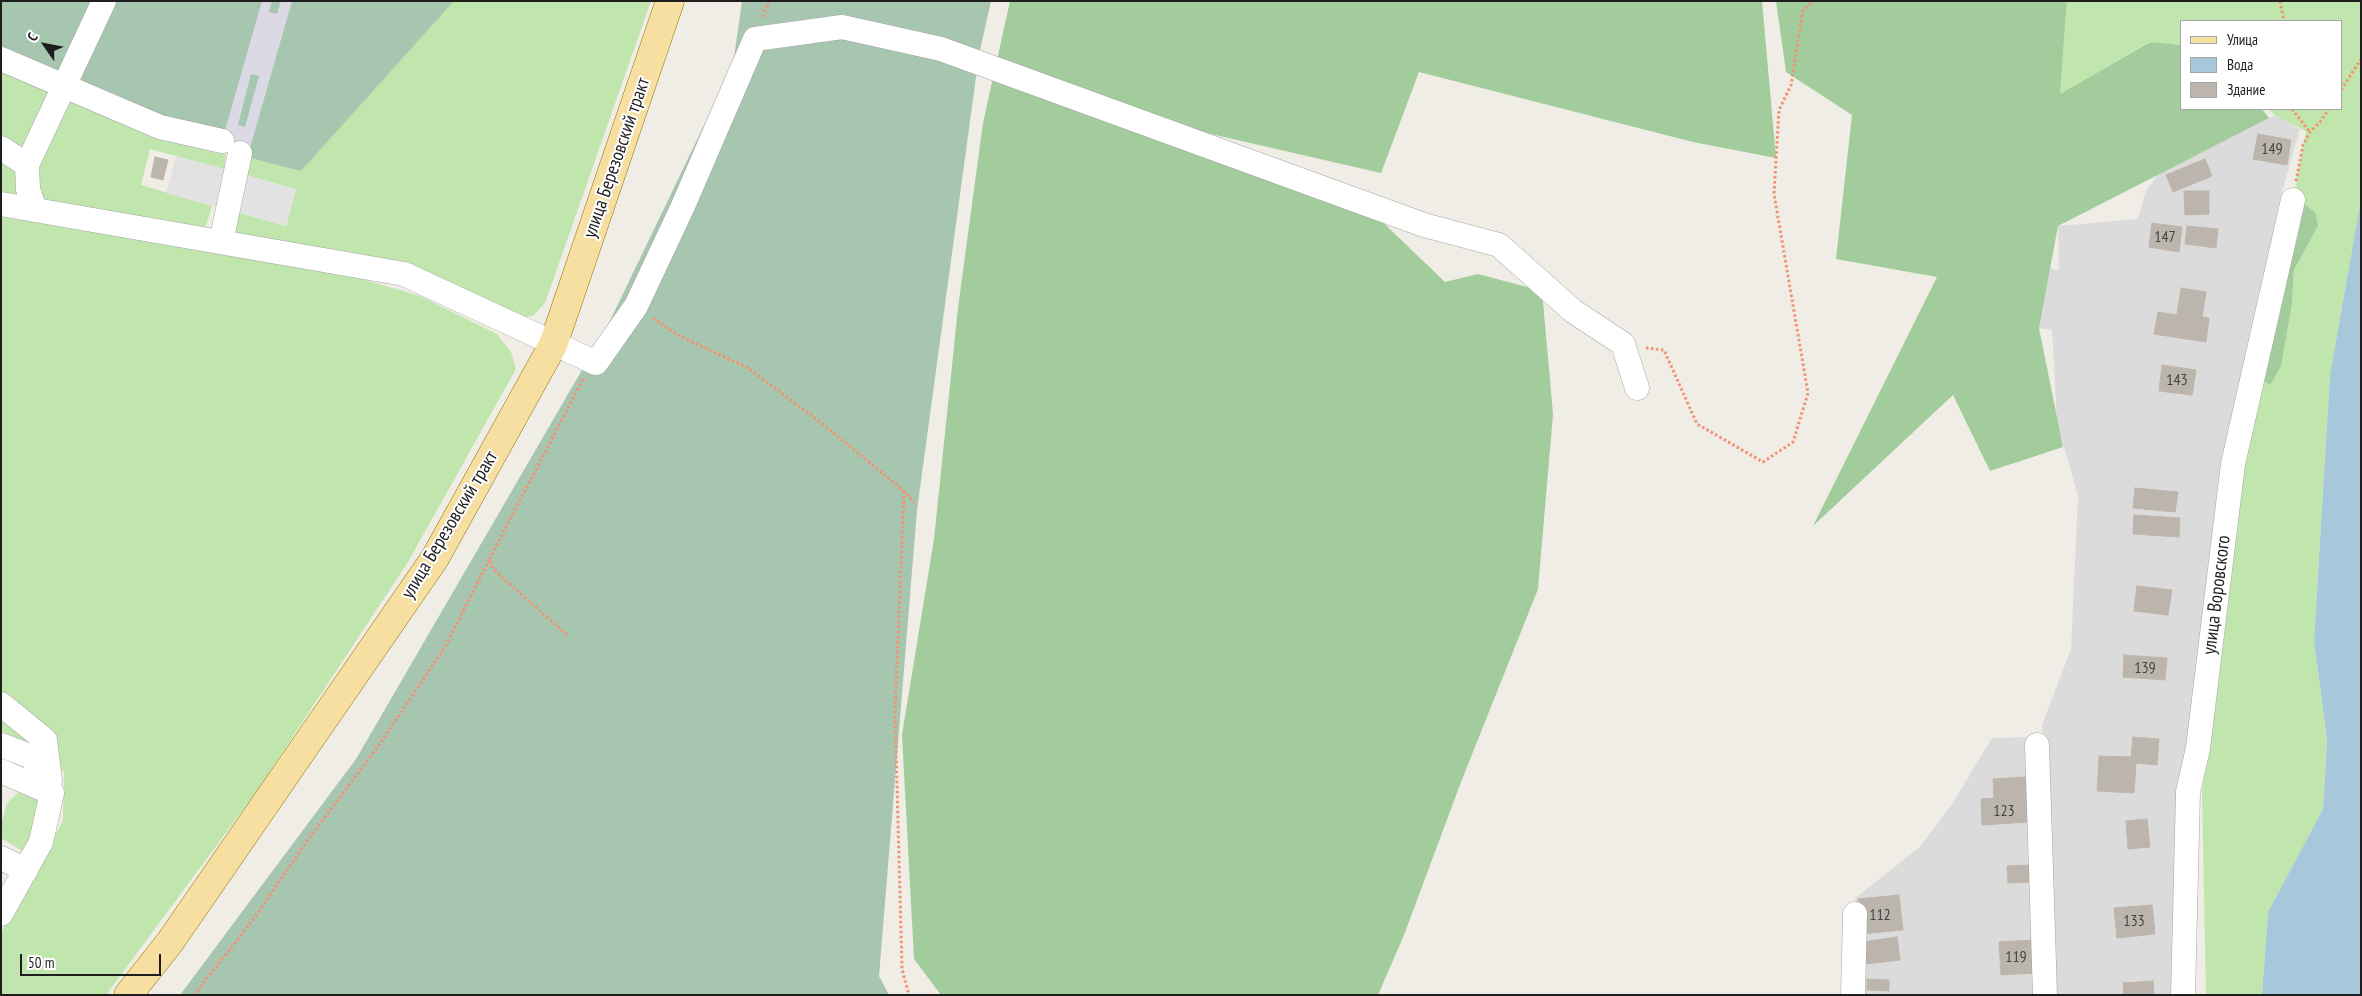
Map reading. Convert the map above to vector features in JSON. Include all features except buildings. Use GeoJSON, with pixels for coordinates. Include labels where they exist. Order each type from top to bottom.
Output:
{"type":"FeatureCollection","features":[{"type":"Feature","properties":{"kind":"main road","name":"улица Березовский тракт"},"geometry":{"type":"LineString","coordinates":[[128,995],[170,942],[435,558],[553,344],[670,1]]}},
{"type":"Feature","properties":{"kind":"street"},"geometry":{"type":"LineString","coordinates":[[36,210],[28,189],[27,165],[104,1]]}},
{"type":"Feature","properties":{"kind":"street"},"geometry":{"type":"LineString","coordinates":[[1,204],[404,274],[553,344],[596,362],[636,306],[683,206],[755,39],[842,27],[941,50],[1424,225],[1499,245],[1574,311],[1623,344],[1637,388]]}},
{"type":"Feature","properties":{"kind":"street"},"geometry":{"type":"LineString","coordinates":[[1,59],[160,127],[231,147],[221,242]]}},
{"type":"Feature","properties":{"kind":"street"},"geometry":{"type":"LineString","coordinates":[[1,148],[27,165]]}},
{"type":"Feature","properties":{"kind":"street","name":"улица Воровского"},"geometry":{"type":"LineString","coordinates":[[2183,995],[2188,792],[2198,748],[2233,464],[2293,200]]}},
{"type":"Feature","properties":{"kind":"street"},"geometry":{"type":"LineString","coordinates":[[1,704],[45,740],[52,793],[41,842],[1,914]]}},
{"type":"Feature","properties":{"kind":"street"},"geometry":{"type":"LineString","coordinates":[[1,745],[32,758],[52,793]]}},
{"type":"Feature","properties":{"kind":"street"},"geometry":{"type":"LineString","coordinates":[[2037,746],[2045,995]]}},
{"type":"Feature","properties":{"kind":"street"},"geometry":{"type":"LineString","coordinates":[[1,771],[52,793]]}},
{"type":"Feature","properties":{"kind":"street"},"geometry":{"type":"LineString","coordinates":[[1,858],[26,870]]}},
{"type":"Feature","properties":{"kind":"street"},"geometry":{"type":"LineString","coordinates":[[1853,995],[1855,914]]}},
{"type":"Feature","properties":{"kind":"path"},"geometry":{"type":"LineString","coordinates":[[1623,344],[1664,350],[1697,424],[1763,462],[1793,442],[1808,392],[1774,194],[1779,110],[1791,85],[1803,10],[1814,1]]}},
{"type":"Feature","properties":{"kind":"path"},"geometry":{"type":"LineString","coordinates":[[2280,1],[2284,20]]}},
{"type":"Feature","properties":{"kind":"path"},"geometry":{"type":"LineString","coordinates":[[2342,88],[2361,59]]}},
{"type":"Feature","properties":{"kind":"path"},"geometry":{"type":"LineString","coordinates":[[2293,110],[2310,132]]}},
{"type":"Feature","properties":{"kind":"path"},"geometry":{"type":"LineString","coordinates":[[2293,200],[2303,145],[2310,132],[2320,122],[2327,110]]}},
{"type":"Feature","properties":{"kind":"path"},"geometry":{"type":"LineString","coordinates":[[636,306],[678,335],[748,368],[824,425],[904,491],[914,502]]}},
{"type":"Feature","properties":{"kind":"path"},"geometry":{"type":"LineString","coordinates":[[194,995],[253,920],[307,841],[379,745],[445,647],[581,382],[596,362]]}},
{"type":"Feature","properties":{"kind":"path"},"geometry":{"type":"LineString","coordinates":[[904,491],[895,712],[902,969],[909,995]]}},
{"type":"Feature","properties":{"kind":"path"},"geometry":{"type":"LineString","coordinates":[[489,560],[494,570],[566,635]]}},
{"type":"Feature","properties":{"kind":"shaded area"},"geometry":{"type":"Polygon","coordinates":[[[262,1],[272,1],[269,12],[277,14],[281,1],[292,1],[248,155],[220,148],[262,1]],[[251,74],[238,125],[245,127],[259,76],[251,74]]]}},
{"type":"Feature","properties":{"kind":"shaded area"},"geometry":{"type":"Polygon","coordinates":[[[2275,116],[2300,129],[2280,199],[2228,461],[2195,731],[2188,995],[2049,995],[2042,725],[2071,649],[2078,496],[2057,422],[2052,330],[2039,328],[2039,267],[2059,270],[2058,226],[2138,219],[2145,193],[2172,154],[2211,137],[2275,116]]]}},
{"type":"Feature","properties":{"kind":"shaded area"},"geometry":{"type":"Polygon","coordinates":[[[176,156],[296,189],[286,226],[166,193],[176,156]]]}},
{"type":"Feature","properties":{"kind":"shaded area"},"geometry":{"type":"Polygon","coordinates":[[[2030,737],[2040,995],[1857,995],[1858,921],[1855,898],[1920,847],[1952,804],[1992,738],[2030,737]]]}},
{"type":"Feature","properties":{"kind":"green space"},"geometry":{"type":"Polygon","coordinates":[[[1,1],[454,1],[301,171],[226,152],[78,105],[1,68],[1,1]]]}},
{"type":"Feature","properties":{"kind":"green space"},"geometry":{"type":"Polygon","coordinates":[[[454,1],[651,1],[545,303],[533,316],[518,318],[232,236],[237,212],[286,226],[296,189],[245,175],[250,158],[301,170],[454,1]]]}},
{"type":"Feature","properties":{"kind":"green space"},"geometry":{"type":"Polygon","coordinates":[[[742,1],[991,1],[979,55],[917,510],[879,976],[889,995],[180,995],[356,759],[607,327],[733,65],[742,1]]]}},
{"type":"Feature","properties":{"kind":"green space"},"geometry":{"type":"Polygon","coordinates":[[[1010,1],[1762,1],[1776,158],[1693,142],[1419,72],[1381,173],[1198,131],[1370,210],[1445,282],[1478,274],[1542,291],[1553,414],[1538,589],[1461,782],[1404,935],[1378,995],[941,995],[914,959],[902,735],[934,539],[958,308],[983,123],[1010,1]]]}},
{"type":"Feature","properties":{"kind":"green space"},"geometry":{"type":"Polygon","coordinates":[[[1776,1],[2067,1],[2060,94],[2150,42],[2180,45],[2180,110],[2263,110],[2269,118],[2058,226],[2039,328],[2063,447],[1990,471],[1953,395],[1813,526],[1937,277],[1836,259],[1852,115],[1786,72],[1776,1]]]}},
{"type":"Feature","properties":{"kind":"green space"},"geometry":{"type":"Polygon","coordinates":[[[2067,1],[2361,1],[2361,199],[2330,375],[2314,641],[2327,740],[2323,809],[2268,912],[2262,995],[2206,995],[2202,792],[2241,468],[2260,378],[2292,303],[2294,270],[2318,226],[2290,215],[2306,131],[2275,116],[2270,110],[2342,110],[2342,20],[2180,20],[2180,45],[2149,42],[2060,94],[2067,1]]]}},
{"type":"Feature","properties":{"kind":"green space"},"geometry":{"type":"Polygon","coordinates":[[[1,68],[78,105],[226,152],[224,169],[150,149],[141,185],[212,206],[205,229],[1,199],[1,68]]]}},
{"type":"Feature","properties":{"kind":"green space"},"geometry":{"type":"Polygon","coordinates":[[[2302,203],[2315,212],[2318,226],[2294,270],[2292,303],[2281,366],[2270,385],[2260,378],[2302,203]]]}},
{"type":"Feature","properties":{"kind":"green space"},"geometry":{"type":"Polygon","coordinates":[[[1,215],[338,272],[420,296],[497,334],[511,352],[516,369],[408,562],[259,788],[106,995],[1,995],[1,933],[63,821],[64,772],[15,737],[1,731],[1,215]]]}},
{"type":"Feature","properties":{"kind":"green space"},"geometry":{"type":"Polygon","coordinates":[[[21,790],[41,796],[32,836],[24,852],[1,838],[1,825],[7,803],[21,790]]]}},
{"type":"Feature","properties":{"kind":"water"},"geometry":{"type":"Polygon","coordinates":[[[2361,199],[2361,995],[2262,995],[2268,912],[2323,809],[2327,740],[2314,641],[2330,375],[2361,199]]]}}]}
